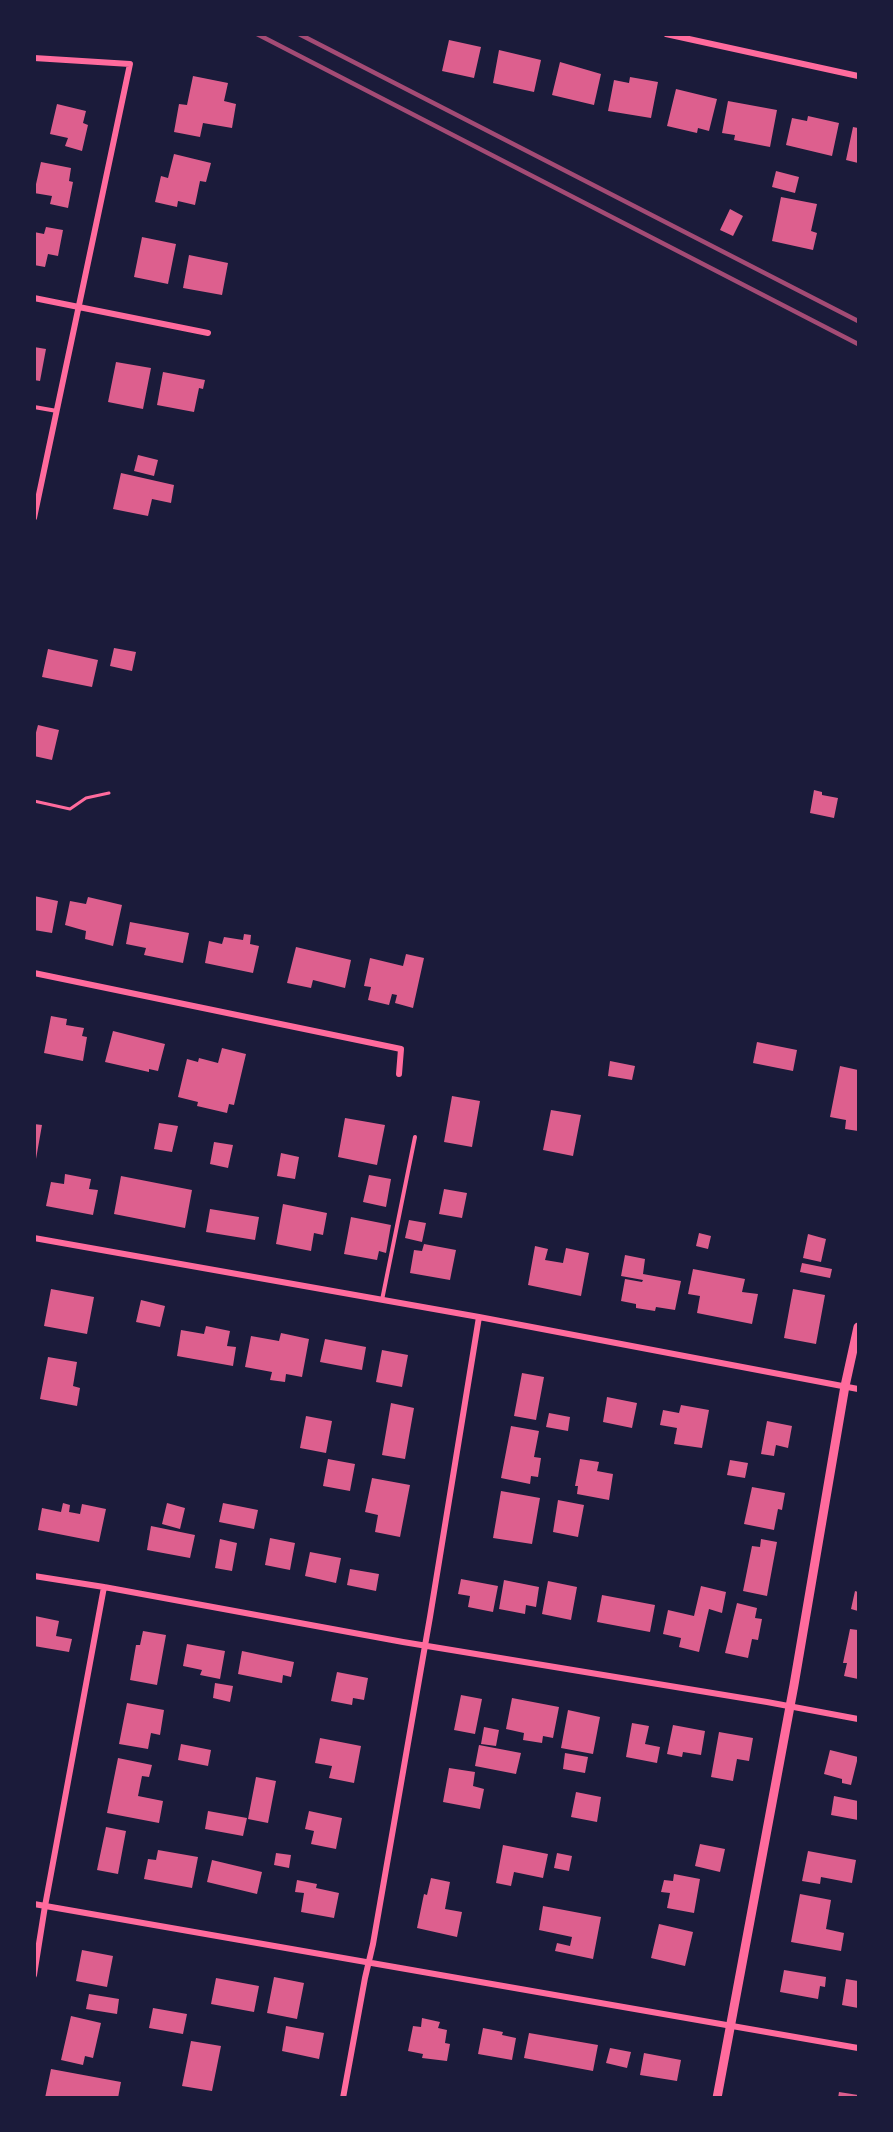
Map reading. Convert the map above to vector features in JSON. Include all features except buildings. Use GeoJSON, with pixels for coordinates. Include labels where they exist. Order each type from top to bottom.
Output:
{"type":"FeatureCollection","features":[{"type":"Feature","properties":{"kind":"street"},"geometry":{"type":"LineString","coordinates":[[666,34],[858,76]]}},
{"type":"Feature","properties":{"kind":"street"},"geometry":{"type":"LineString","coordinates":[[34,58],[130,64],[34,518]]}},
{"type":"Feature","properties":{"kind":"street"},"geometry":{"type":"LineString","coordinates":[[34,298],[208,333]]}},
{"type":"Feature","properties":{"kind":"street"},"geometry":{"type":"LineString","coordinates":[[34,973],[401,1049],[399,1074]]}},
{"type":"Feature","properties":{"kind":"street"},"geometry":{"type":"LineString","coordinates":[[34,1238],[479,1317],[858,1389]]}},
{"type":"Feature","properties":{"kind":"street"},"geometry":{"type":"LineString","coordinates":[[342,2097],[369,1961],[425,1645],[479,1317]]}},
{"type":"Feature","properties":{"kind":"street"},"geometry":{"type":"LineString","coordinates":[[717,2097],[789,1706],[844,1386],[858,1327]]}},
{"type":"Feature","properties":{"kind":"street"},"geometry":{"type":"LineString","coordinates":[[34,1576],[858,1719]]}},
{"type":"Feature","properties":{"kind":"street"},"geometry":{"type":"LineString","coordinates":[[34,1975],[104,1587]]}},
{"type":"Feature","properties":{"kind":"street"},"geometry":{"type":"LineString","coordinates":[[34,1904],[858,2048]]}},
{"type":"Feature","properties":{"kind":"lane"},"geometry":{"type":"LineString","coordinates":[[34,407],[57,411]]}},
{"type":"Feature","properties":{"kind":"lane"},"geometry":{"type":"LineString","coordinates":[[382,1300],[415,1137]]}},
{"type":"Feature","properties":{"kind":"path"},"geometry":{"type":"LineString","coordinates":[[34,801],[69,808],[86,798],[109,793]]}},
{"type":"Feature","properties":{"kind":"railway"},"geometry":{"type":"LineString","coordinates":[[257,34],[858,344]]}},
{"type":"Feature","properties":{"kind":"railway"},"geometry":{"type":"LineString","coordinates":[[299,34],[858,321]]}}]}
